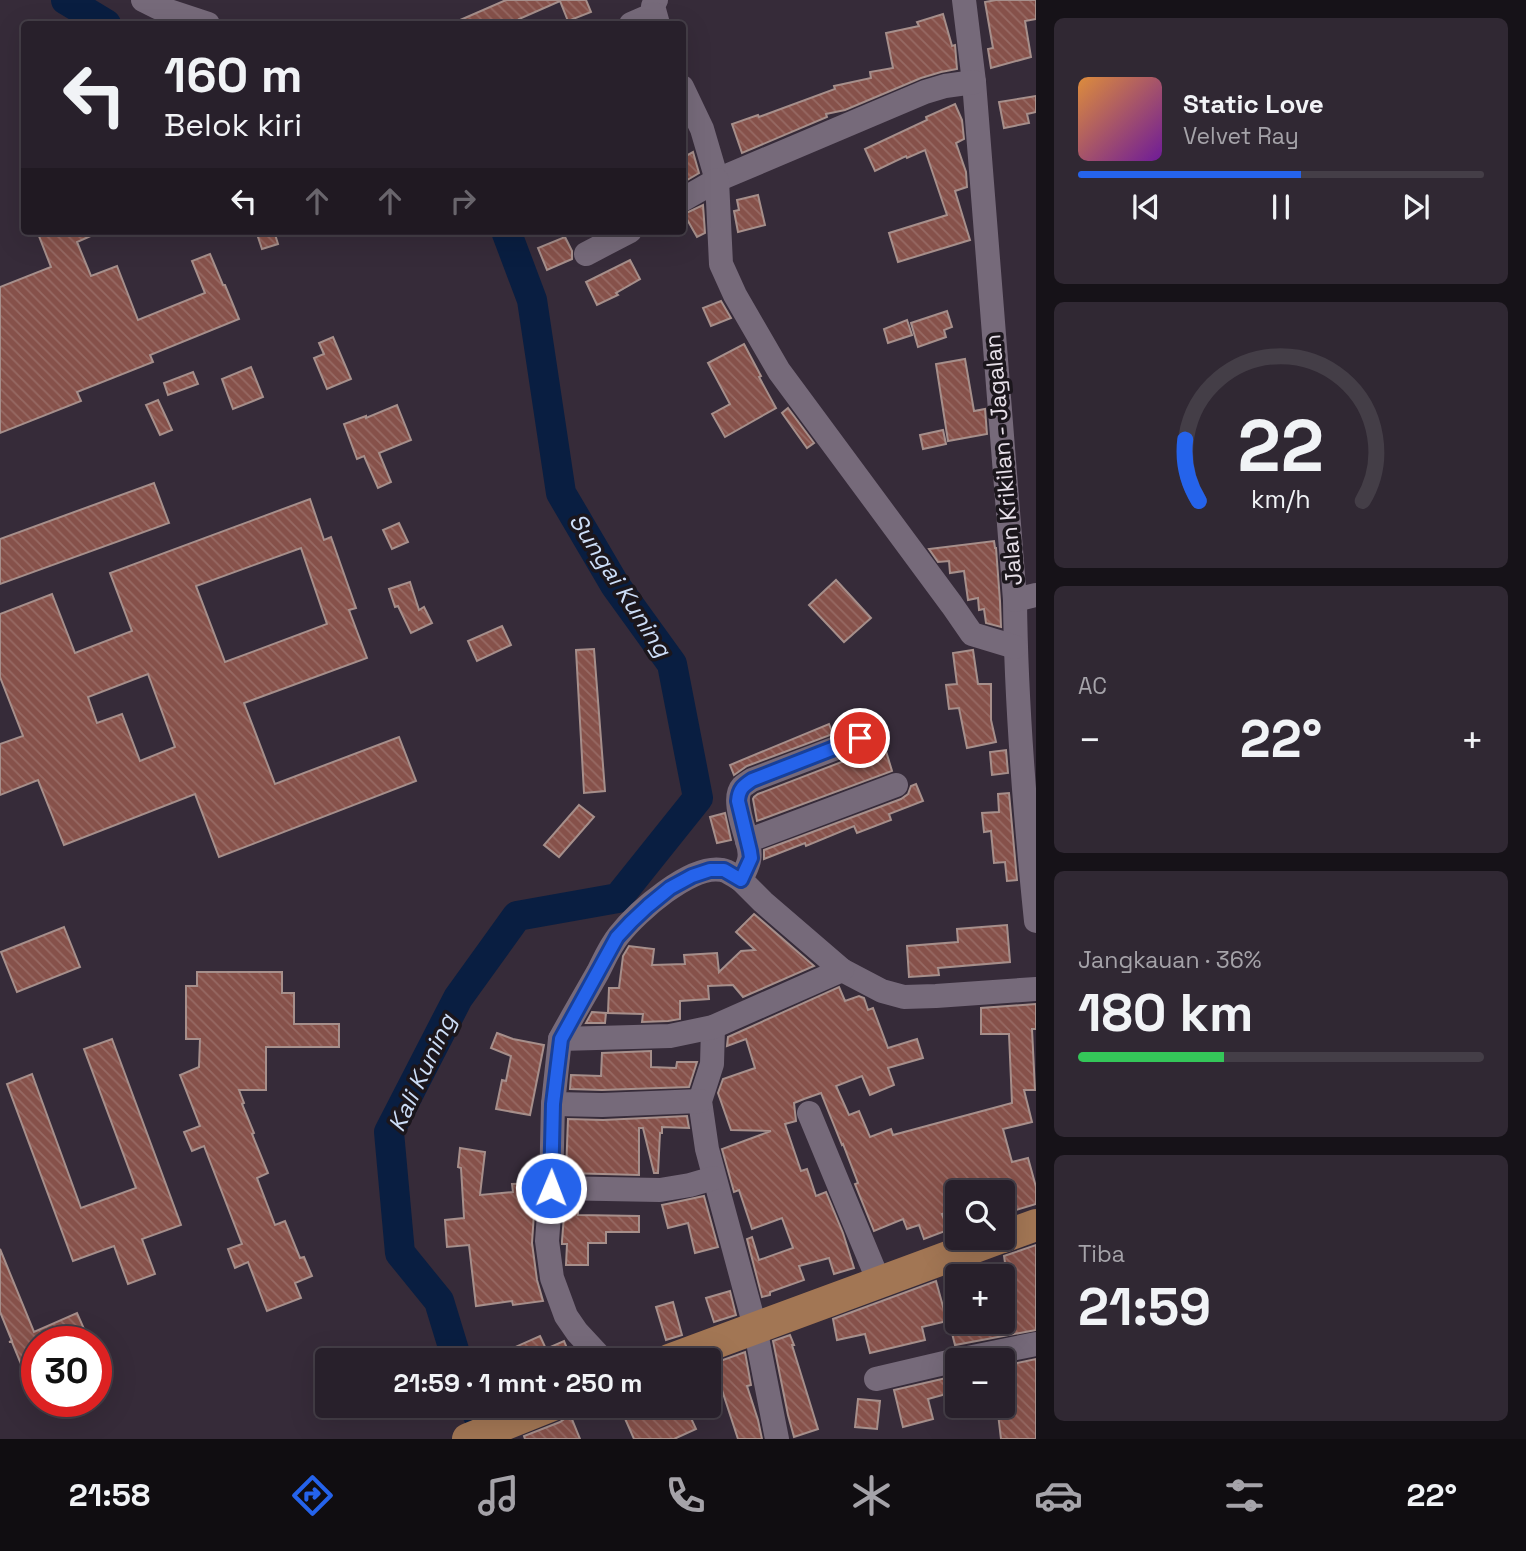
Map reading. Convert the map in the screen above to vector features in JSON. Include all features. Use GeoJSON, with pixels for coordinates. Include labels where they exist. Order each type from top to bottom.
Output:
{"type":"FeatureCollection","features":[{"type":"Feature","properties":{"kind":"main road"},"geometry":{"type":"LineString","coordinates":[[1015,1232],[1036,1225]]}},
{"type":"Feature","properties":{"kind":"main road"},"geometry":{"type":"LineString","coordinates":[[700,1348],[966,1250]]}},
{"type":"Feature","properties":{"kind":"main road"},"geometry":{"type":"LineString","coordinates":[[473,1437],[521,1418]]}},
{"type":"Feature","properties":{"kind":"street"},"geometry":{"type":"LineString","coordinates":[[143,0],[199,21]]}},
{"type":"Feature","properties":{"kind":"street","name":"Jalan Krikilan - Jagalan"},"geometry":{"type":"LineString","coordinates":[[964,0],[1025,598],[1015,647],[1024,803],[1036,921]]}},
{"type":"Feature","properties":{"kind":"street"},"geometry":{"type":"LineString","coordinates":[[636,21],[654,9]]}},
{"type":"Feature","properties":{"kind":"street"},"geometry":{"type":"LineString","coordinates":[[686,198],[717,180],[925,92],[974,82]]}},
{"type":"Feature","properties":{"kind":"street"},"geometry":{"type":"LineString","coordinates":[[686,95],[702,129],[717,180],[721,264],[735,295],[779,371],[951,604],[965,627],[972,634],[1015,647]]}},
{"type":"Feature","properties":{"kind":"street"},"geometry":{"type":"LineString","coordinates":[[586,254],[622,235]]}},
{"type":"Feature","properties":{"kind":"street"},"geometry":{"type":"LineString","coordinates":[[741,880],[751,858],[738,801],[742,786],[860,738]]}},
{"type":"Feature","properties":{"kind":"street"},"geometry":{"type":"LineString","coordinates":[[747,841],[896,785]]}},
{"type":"Feature","properties":{"kind":"street"},"geometry":{"type":"LineString","coordinates":[[592,1348],[566,1316],[552,1278],[547,1241],[553,1104],[561,1039],[617,937],[670,888],[710,870],[724,870],[741,880],[842,970],[882,991],[904,997],[1036,989]]}},
{"type":"Feature","properties":{"kind":"street"},"geometry":{"type":"LineString","coordinates":[[561,1039],[670,1035],[713,1027],[842,970]]}},
{"type":"Feature","properties":{"kind":"street"},"geometry":{"type":"LineString","coordinates":[[713,1027],[712,1065],[700,1101],[706,1149],[755,1327],[776,1439]]}},
{"type":"Feature","properties":{"kind":"street"},"geometry":{"type":"LineString","coordinates":[[553,1104],[700,1101]]}},
{"type":"Feature","properties":{"kind":"street"},"geometry":{"type":"LineString","coordinates":[[809,1112],[879,1282]]}},
{"type":"Feature","properties":{"kind":"street"},"geometry":{"type":"LineString","coordinates":[[551,1188],[660,1190],[714,1178]]}},
{"type":"Feature","properties":{"kind":"street"},"geometry":{"type":"LineString","coordinates":[[1015,1348],[1036,1344]]}},
{"type":"Feature","properties":{"kind":"street"},"geometry":{"type":"LineString","coordinates":[[876,1379],[945,1363]]}},
{"type":"Feature","properties":{"kind":"building"},"geometry":{"type":"Polygon","coordinates":[[[506,0],[586,0],[591,12],[568,21],[560,1],[519,19],[520,21],[458,21],[506,0]]]}},
{"type":"Feature","properties":{"kind":"building"},"geometry":{"type":"Polygon","coordinates":[[[1036,0],[1036,19],[1025,21],[1031,57],[991,68],[988,49],[993,48],[985,2],[1036,0]]]}},
{"type":"Feature","properties":{"kind":"building"},"geometry":{"type":"Polygon","coordinates":[[[943,14],[952,46],[955,45],[957,69],[921,78],[845,110],[826,114],[827,117],[742,153],[732,124],[835,89],[834,86],[871,78],[870,72],[893,68],[886,33],[919,26],[917,22],[943,14]]]}},
{"type":"Feature","properties":{"kind":"building"},"geometry":{"type":"Polygon","coordinates":[[[1036,96],[1036,112],[1027,114],[1029,123],[1004,128],[999,102],[1036,96]]]}},
{"type":"Feature","properties":{"kind":"building"},"geometry":{"type":"Polygon","coordinates":[[[955,104],[962,120],[964,139],[956,143],[966,172],[967,187],[955,191],[970,240],[898,262],[889,233],[947,215],[925,150],[875,171],[865,149],[955,104]]]}},
{"type":"Feature","properties":{"kind":"building"},"geometry":{"type":"Polygon","coordinates":[[[693,152],[699,173],[686,181],[686,156],[693,152]]]}},
{"type":"Feature","properties":{"kind":"building"},"geometry":{"type":"Polygon","coordinates":[[[758,195],[765,225],[738,232],[734,211],[739,210],[737,200],[758,195]]]}},
{"type":"Feature","properties":{"kind":"building"},"geometry":{"type":"Polygon","coordinates":[[[703,205],[705,233],[697,237],[686,213],[703,205]]]}},
{"type":"Feature","properties":{"kind":"building"},"geometry":{"type":"Polygon","coordinates":[[[39,235],[93,235],[77,242],[91,276],[117,266],[138,320],[205,293],[192,261],[210,254],[239,319],[150,355],[153,362],[77,392],[81,401],[0,433],[0,287],[51,267],[39,235]]]}},
{"type":"Feature","properties":{"kind":"building"},"geometry":{"type":"Polygon","coordinates":[[[257,235],[275,235],[278,244],[262,249],[257,235]]]}},
{"type":"Feature","properties":{"kind":"building"},"geometry":{"type":"Polygon","coordinates":[[[565,237],[572,251],[572,259],[547,270],[538,248],[565,237]]]}},
{"type":"Feature","properties":{"kind":"building"},"geometry":{"type":"Polygon","coordinates":[[[630,260],[640,279],[616,293],[618,295],[597,305],[586,282],[630,260]]]}},
{"type":"Feature","properties":{"kind":"building"},"geometry":{"type":"Polygon","coordinates":[[[721,301],[731,318],[711,326],[703,308],[721,301]]]}},
{"type":"Feature","properties":{"kind":"building"},"geometry":{"type":"Polygon","coordinates":[[[947,311],[952,327],[944,330],[946,337],[918,347],[911,323],[947,311]]]}},
{"type":"Feature","properties":{"kind":"building"},"geometry":{"type":"Polygon","coordinates":[[[907,320],[912,335],[888,343],[884,329],[907,320]]]}},
{"type":"Feature","properties":{"kind":"building"},"geometry":{"type":"Polygon","coordinates":[[[333,337],[351,379],[327,389],[314,358],[324,354],[319,343],[333,337]]]}},
{"type":"Feature","properties":{"kind":"building"},"geometry":{"type":"Polygon","coordinates":[[[744,344],[776,408],[725,437],[712,414],[730,404],[708,363],[744,344]]]}},
{"type":"Feature","properties":{"kind":"building"},"geometry":{"type":"Polygon","coordinates":[[[965,359],[974,411],[985,409],[987,434],[948,441],[936,364],[965,359]]]}},
{"type":"Feature","properties":{"kind":"building"},"geometry":{"type":"Polygon","coordinates":[[[251,367],[263,397],[233,409],[222,379],[251,367]]]}},
{"type":"Feature","properties":{"kind":"building"},"geometry":{"type":"Polygon","coordinates":[[[193,372],[198,384],[168,395],[164,383],[193,372]]]}},
{"type":"Feature","properties":{"kind":"building"},"geometry":{"type":"Polygon","coordinates":[[[158,400],[172,430],[160,435],[146,405],[158,400]]]}},
{"type":"Feature","properties":{"kind":"building"},"geometry":{"type":"Polygon","coordinates":[[[397,405],[411,440],[379,453],[391,482],[378,488],[364,456],[357,459],[344,424],[397,405]]]}},
{"type":"Feature","properties":{"kind":"building"},"geometry":{"type":"Polygon","coordinates":[[[788,408],[814,443],[807,448],[782,413],[788,408]]]}},
{"type":"Feature","properties":{"kind":"building"},"geometry":{"type":"Polygon","coordinates":[[[943,430],[946,444],[923,449],[920,435],[943,430]]]}},
{"type":"Feature","properties":{"kind":"building"},"geometry":{"type":"Polygon","coordinates":[[[154,483],[169,523],[0,584],[0,539],[154,483]]]}},
{"type":"Feature","properties":{"kind":"building"},"geometry":{"type":"Polygon","coordinates":[[[310,499],[324,540],[331,537],[356,608],[349,610],[367,658],[244,703],[275,784],[399,737],[416,781],[219,857],[195,794],[64,845],[38,780],[0,795],[0,744],[23,736],[0,677],[0,614],[52,594],[75,653],[132,631],[110,573],[310,499]],[[301,548],[196,586],[225,662],[327,624],[301,548]],[[148,674],[88,697],[97,723],[122,714],[140,761],[175,747],[148,674]]]}},
{"type":"Feature","properties":{"kind":"building"},"geometry":{"type":"Polygon","coordinates":[[[399,523],[408,542],[392,549],[383,530],[399,523]]]}},
{"type":"Feature","properties":{"kind":"building"},"geometry":{"type":"Polygon","coordinates":[[[994,541],[1001,627],[986,623],[984,609],[979,610],[978,598],[968,600],[964,571],[950,573],[949,561],[938,562],[929,549],[994,541]]]}},
{"type":"Feature","properties":{"kind":"building"},"geometry":{"type":"Polygon","coordinates":[[[836,580],[871,618],[844,642],[809,605],[836,580]]]}},
{"type":"Feature","properties":{"kind":"building"},"geometry":{"type":"Polygon","coordinates":[[[410,582],[419,610],[424,607],[432,623],[411,633],[398,606],[395,607],[389,589],[410,582]]]}},
{"type":"Feature","properties":{"kind":"building"},"geometry":{"type":"Polygon","coordinates":[[[502,626],[511,645],[477,661],[468,641],[502,626]]]}},
{"type":"Feature","properties":{"kind":"building"},"geometry":{"type":"Polygon","coordinates":[[[594,649],[605,791],[584,793],[576,650],[594,649]]]}},
{"type":"Feature","properties":{"kind":"building"},"geometry":{"type":"Polygon","coordinates":[[[973,650],[978,684],[991,684],[991,720],[996,742],[967,748],[959,708],[949,709],[946,685],[957,684],[953,653],[973,650]]]}},
{"type":"Feature","properties":{"kind":"building"},"geometry":{"type":"Polygon","coordinates":[[[829,724],[833,734],[747,766],[734,775],[730,765],[829,724]]]}},
{"type":"Feature","properties":{"kind":"building"},"geometry":{"type":"Polygon","coordinates":[[[882,738],[892,771],[757,821],[753,799],[758,794],[865,753],[872,748],[875,741],[882,738]]]}},
{"type":"Feature","properties":{"kind":"building"},"geometry":{"type":"Polygon","coordinates":[[[1006,750],[1008,773],[992,775],[990,752],[1006,750]]]}},
{"type":"Feature","properties":{"kind":"building"},"geometry":{"type":"Polygon","coordinates":[[[916,784],[923,801],[889,814],[891,820],[857,833],[854,826],[806,846],[805,843],[764,859],[764,850],[901,799],[908,794],[911,786],[916,784]]]}},
{"type":"Feature","properties":{"kind":"building"},"geometry":{"type":"Polygon","coordinates":[[[1009,793],[1017,880],[1007,881],[1005,862],[994,863],[991,831],[984,832],[982,813],[999,812],[998,794],[1009,793]]]}},
{"type":"Feature","properties":{"kind":"building"},"geometry":{"type":"Polygon","coordinates":[[[579,805],[594,817],[559,857],[544,845],[579,805]]]}},
{"type":"Feature","properties":{"kind":"building"},"geometry":{"type":"Polygon","coordinates":[[[725,813],[731,840],[717,843],[710,817],[725,813]]]}},
{"type":"Feature","properties":{"kind":"building"},"geometry":{"type":"Polygon","coordinates":[[[754,914],[814,966],[743,997],[733,985],[708,986],[709,999],[680,1001],[680,1019],[642,1022],[643,1014],[608,1013],[609,988],[619,988],[623,956],[629,946],[654,949],[652,965],[685,964],[684,955],[717,953],[719,972],[741,951],[755,950],[736,932],[754,914]]]}},
{"type":"Feature","properties":{"kind":"building"},"geometry":{"type":"Polygon","coordinates":[[[1007,925],[1010,962],[938,968],[939,975],[909,977],[907,946],[958,942],[957,929],[1007,925]]]}},
{"type":"Feature","properties":{"kind":"building"},"geometry":{"type":"Polygon","coordinates":[[[64,927],[80,967],[17,992],[1,952],[64,927]]]}},
{"type":"Feature","properties":{"kind":"building"},"geometry":{"type":"Polygon","coordinates":[[[197,972],[282,972],[282,993],[294,993],[294,1024],[339,1024],[339,1047],[266,1047],[266,1090],[239,1090],[254,1133],[252,1134],[268,1173],[257,1178],[275,1225],[285,1221],[300,1258],[304,1257],[312,1276],[295,1283],[301,1298],[267,1311],[248,1262],[235,1268],[228,1249],[242,1244],[204,1146],[192,1151],[184,1132],[200,1126],[180,1075],[199,1067],[200,1039],[186,1039],[186,986],[197,986],[197,972]]]}},
{"type":"Feature","properties":{"kind":"building"},"geometry":{"type":"Polygon","coordinates":[[[839,987],[845,1001],[859,996],[864,998],[868,1010],[873,1008],[888,1048],[917,1039],[923,1058],[888,1068],[894,1085],[870,1095],[862,1076],[836,1086],[849,1115],[859,1111],[870,1137],[891,1129],[893,1135],[1012,1103],[1009,1034],[981,1034],[981,1008],[1036,1004],[1036,1029],[1032,1029],[1035,1090],[1024,1090],[1032,1122],[1003,1129],[1012,1162],[1028,1158],[1036,1187],[1036,1204],[1016,1210],[1015,1180],[945,1180],[945,1213],[942,1214],[945,1231],[924,1239],[919,1225],[907,1229],[903,1219],[874,1231],[855,1184],[858,1183],[821,1093],[794,1103],[796,1121],[785,1124],[801,1171],[807,1169],[816,1196],[826,1192],[854,1268],[834,1274],[829,1258],[799,1266],[804,1280],[762,1297],[747,1239],[752,1237],[759,1260],[793,1248],[782,1218],[752,1229],[739,1190],[734,1192],[722,1149],[771,1131],[731,1130],[718,1093],[723,1079],[755,1068],[746,1039],[727,1046],[728,1037],[839,987]]]}},
{"type":"Feature","properties":{"kind":"building"},"geometry":{"type":"Polygon","coordinates":[[[592,1012],[606,1013],[605,1023],[586,1023],[592,1012]]]}},
{"type":"Feature","properties":{"kind":"building"},"geometry":{"type":"Polygon","coordinates":[[[497,1033],[544,1045],[530,1115],[496,1109],[502,1080],[506,1081],[511,1056],[491,1048],[497,1033]]]}},
{"type":"Feature","properties":{"kind":"building"},"geometry":{"type":"Polygon","coordinates":[[[112,1039],[181,1225],[142,1239],[155,1274],[128,1284],[114,1246],[73,1261],[7,1084],[32,1074],[81,1208],[136,1188],[84,1049],[112,1039]]]}},
{"type":"Feature","properties":{"kind":"building"},"geometry":{"type":"Polygon","coordinates":[[[651,1051],[651,1067],[676,1068],[677,1062],[697,1062],[689,1087],[570,1089],[571,1075],[601,1076],[602,1053],[651,1051]]]}},
{"type":"Feature","properties":{"kind":"building"},"geometry":{"type":"Polygon","coordinates":[[[687,1116],[689,1128],[662,1127],[658,1173],[654,1173],[643,1128],[639,1128],[639,1175],[566,1173],[568,1119],[687,1116]]]}},
{"type":"Feature","properties":{"kind":"building"},"geometry":{"type":"Polygon","coordinates":[[[460,1148],[485,1152],[480,1195],[513,1192],[512,1184],[536,1183],[532,1243],[543,1301],[513,1305],[512,1301],[476,1306],[469,1245],[447,1247],[445,1220],[464,1218],[461,1168],[458,1167],[460,1148]]]}},
{"type":"Feature","properties":{"kind":"building"},"geometry":{"type":"Polygon","coordinates":[[[704,1196],[718,1247],[695,1253],[688,1223],[668,1228],[662,1205],[704,1196]]]}},
{"type":"Feature","properties":{"kind":"building"},"geometry":{"type":"Polygon","coordinates":[[[565,1203],[578,1203],[578,1215],[639,1216],[639,1232],[606,1232],[606,1243],[588,1243],[588,1265],[566,1265],[567,1244],[562,1244],[565,1203]]]}},
{"type":"Feature","properties":{"kind":"building"},"geometry":{"type":"Polygon","coordinates":[[[1036,1245],[1036,1330],[1015,1334],[1015,1264],[1005,1264],[1004,1256],[1036,1245]]]}},
{"type":"Feature","properties":{"kind":"building"},"geometry":{"type":"Polygon","coordinates":[[[0,1249],[32,1326],[21,1326],[21,1364],[12,1342],[9,1342],[12,1341],[0,1312],[0,1249]]]}},
{"type":"Feature","properties":{"kind":"building"},"geometry":{"type":"Polygon","coordinates":[[[936,1281],[945,1314],[945,1321],[922,1327],[925,1340],[870,1353],[865,1334],[837,1340],[833,1319],[936,1281]]]}},
{"type":"Feature","properties":{"kind":"building"},"geometry":{"type":"Polygon","coordinates":[[[730,1291],[736,1315],[714,1322],[706,1298],[730,1291]]]}},
{"type":"Feature","properties":{"kind":"building"},"geometry":{"type":"Polygon","coordinates":[[[673,1302],[682,1335],[666,1340],[656,1307],[673,1302]]]}},
{"type":"Feature","properties":{"kind":"building"},"geometry":{"type":"Polygon","coordinates":[[[77,1313],[83,1326],[48,1326],[77,1313]]]}},
{"type":"Feature","properties":{"kind":"building"},"geometry":{"type":"Polygon","coordinates":[[[952,1334],[1014,1334],[955,1345],[952,1334]]]}},
{"type":"Feature","properties":{"kind":"building"},"geometry":{"type":"Polygon","coordinates":[[[790,1335],[818,1429],[794,1437],[773,1341],[790,1335]]]}},
{"type":"Feature","properties":{"kind":"building"},"geometry":{"type":"Polygon","coordinates":[[[540,1336],[546,1348],[513,1348],[540,1336]]]}},
{"type":"Feature","properties":{"kind":"building"},"geometry":{"type":"Polygon","coordinates":[[[564,1341],[567,1348],[548,1348],[564,1341]]]}},
{"type":"Feature","properties":{"kind":"building"},"geometry":{"type":"Polygon","coordinates":[[[745,1352],[751,1385],[747,1386],[762,1439],[738,1439],[721,1387],[721,1361],[745,1352]]]}},
{"type":"Feature","properties":{"kind":"building"},"geometry":{"type":"Polygon","coordinates":[[[1036,1359],[1036,1439],[1001,1439],[999,1418],[1015,1418],[1015,1363],[1036,1359]]]}},
{"type":"Feature","properties":{"kind":"building"},"geometry":{"type":"Polygon","coordinates":[[[945,1378],[945,1394],[928,1399],[933,1419],[903,1427],[894,1390],[945,1378]]]}},
{"type":"Feature","properties":{"kind":"building"},"geometry":{"type":"Polygon","coordinates":[[[858,1399],[880,1401],[877,1429],[855,1427],[858,1399]]]}},
{"type":"Feature","properties":{"kind":"building"},"geometry":{"type":"Polygon","coordinates":[[[571,1418],[580,1439],[525,1439],[524,1436],[571,1418]]]}},
{"type":"Feature","properties":{"kind":"building"},"geometry":{"type":"Polygon","coordinates":[[[625,1418],[691,1418],[696,1429],[674,1439],[634,1439],[625,1418]]]}},
{"type":"Feature","properties":{"kind":"waterway","name":"Sungai Kuning"},"geometry":{"type":"LineString","coordinates":[[66,0],[101,21]]}},
{"type":"Feature","properties":{"kind":"waterway","name":"Sungai Kuning"},"geometry":{"type":"LineString","coordinates":[[453,1348],[439,1301],[400,1253],[389,1132],[458,998],[517,916],[618,898],[698,798],[672,664],[615,585],[561,493],[532,300],[508,235]]}},
{"type":"Feature","properties":{"kind":"waterway","name":"Kali Kuning"},"geometry":{"type":"LineString","coordinates":[[480,1418],[490,1439]]}},
{"type":"Feature","properties":{"kind":"route"},"geometry":{"type":"LineString","coordinates":[[551,1188],[553,1104],[561,1039],[617,937],[670,888],[692,876],[710,870],[724,870],[741,880],[751,858],[738,801],[742,786],[860,738]]}}]}
